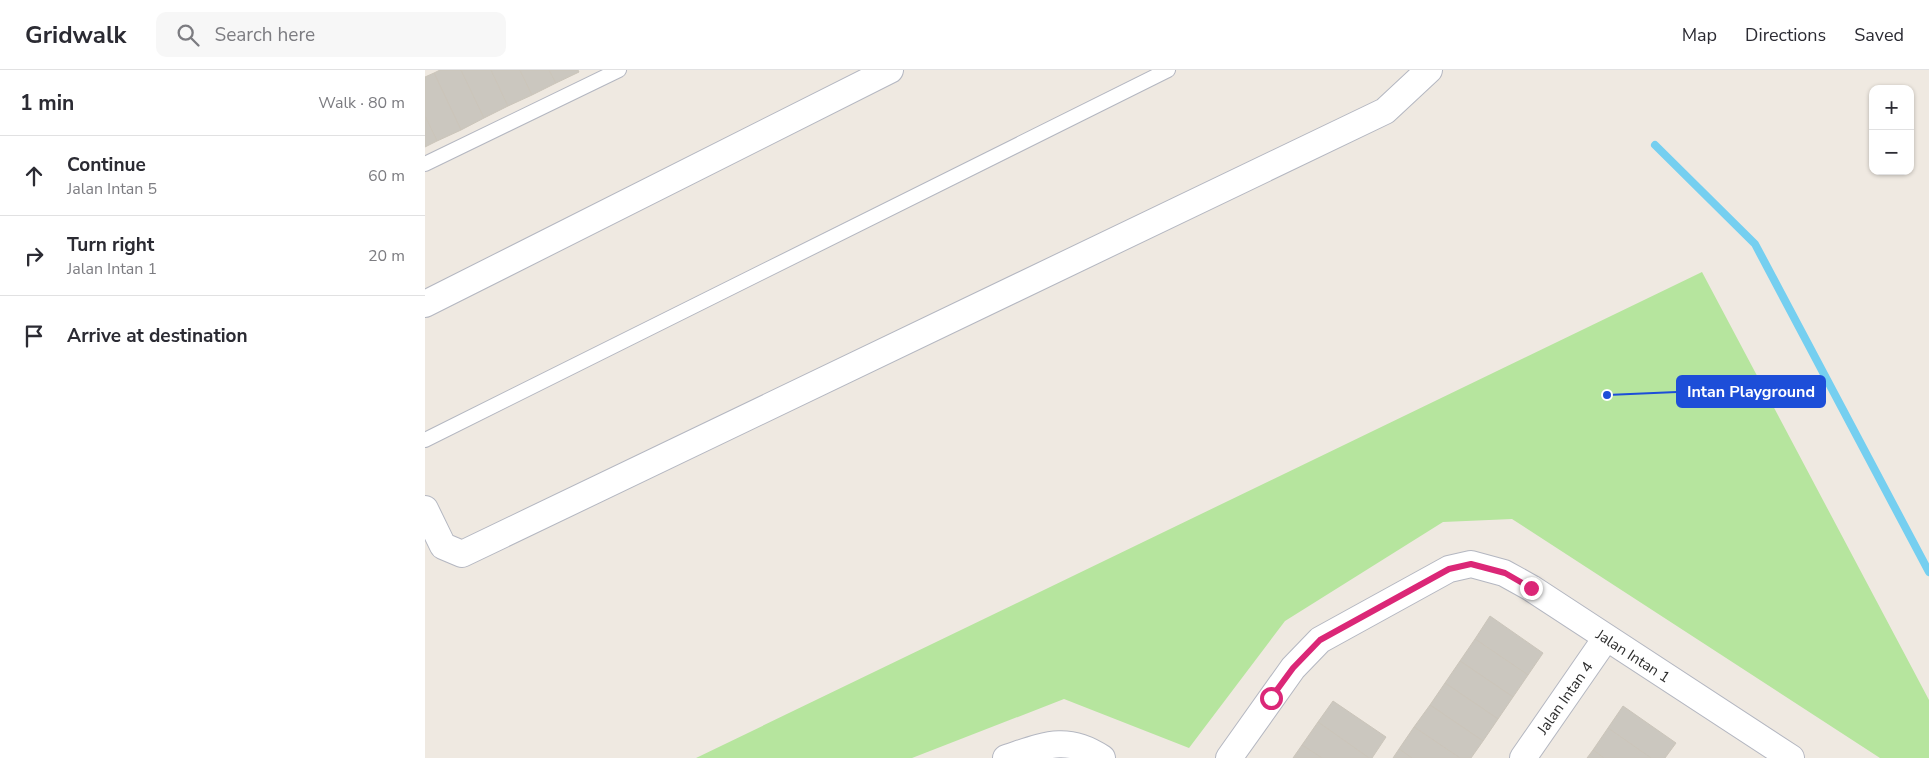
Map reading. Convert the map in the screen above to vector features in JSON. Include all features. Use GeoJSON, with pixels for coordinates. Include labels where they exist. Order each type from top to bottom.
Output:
{"type":"FeatureCollection","features":[{"type":"Feature","properties":{"kind":"street"},"geometry":{"type":"LineString","coordinates":[[425,304],[890,70]]}},
{"type":"Feature","properties":{"kind":"street"},"geometry":{"type":"LineString","coordinates":[[425,508],[443,546],[462,554],[1385,111],[1429,70]]}},
{"type":"Feature","properties":{"kind":"street","name":"Jalan Intan 1"},"geometry":{"type":"LineString","coordinates":[[1229,758],[1293,668],[1320,640],[1449,569],[1471,564],[1505,573],[1531,588],[1791,758]]}},
{"type":"Feature","properties":{"kind":"street","name":"Jalan Intan 4"},"geometry":{"type":"LineString","coordinates":[[1523,758],[1606,638]]}},
{"type":"Feature","properties":{"kind":"street"},"geometry":{"type":"LineString","coordinates":[[1006,758],[1051,744],[1071,744],[1102,758]]}},
{"type":"Feature","properties":{"kind":"lane"},"geometry":{"type":"LineString","coordinates":[[425,164],[619,70]]}},
{"type":"Feature","properties":{"kind":"lane"},"geometry":{"type":"LineString","coordinates":[[425,440],[1169,70]]}},
{"type":"Feature","properties":{"kind":"green space"},"geometry":{"type":"Polygon","coordinates":[[[1702,272],[1929,700],[1929,758],[1880,758],[1512,519],[1443,522],[1285,621],[1189,748],[1064,699],[912,758],[696,758],[1702,272]]]}},
{"type":"Feature","properties":{"kind":"building"},"geometry":{"type":"Polygon","coordinates":[[[440,70],[461,70],[484,118],[461,130],[434,73],[440,70]]]}},
{"type":"Feature","properties":{"kind":"building"},"geometry":{"type":"Polygon","coordinates":[[[461,70],[491,70],[508,106],[484,118],[461,70]]]}},
{"type":"Feature","properties":{"kind":"building"},"geometry":{"type":"Polygon","coordinates":[[[491,70],[520,70],[532,95],[508,106],[491,70]]]}},
{"type":"Feature","properties":{"kind":"building"},"geometry":{"type":"Polygon","coordinates":[[[520,70],[549,70],[556,83],[532,95],[520,70]]]}},
{"type":"Feature","properties":{"kind":"building"},"geometry":{"type":"Polygon","coordinates":[[[549,70],[578,70],[579,72],[556,83],[549,70]]]}},
{"type":"Feature","properties":{"kind":"building"},"geometry":{"type":"Polygon","coordinates":[[[434,73],[461,130],[437,141],[425,116],[425,77],[434,73]]]}},
{"type":"Feature","properties":{"kind":"building"},"geometry":{"type":"Polygon","coordinates":[[[425,116],[437,141],[425,147],[425,116]]]}},
{"type":"Feature","properties":{"kind":"building"},"geometry":{"type":"Polygon","coordinates":[[[1490,616],[1543,653],[1528,675],[1475,639],[1490,616]]]}},
{"type":"Feature","properties":{"kind":"building"},"geometry":{"type":"Polygon","coordinates":[[[1475,639],[1528,675],[1513,697],[1460,661],[1475,639]]]}},
{"type":"Feature","properties":{"kind":"building"},"geometry":{"type":"Polygon","coordinates":[[[1460,661],[1513,697],[1498,719],[1445,683],[1460,661]]]}},
{"type":"Feature","properties":{"kind":"building"},"geometry":{"type":"Polygon","coordinates":[[[1445,683],[1498,719],[1483,741],[1430,705],[1445,683]]]}},
{"type":"Feature","properties":{"kind":"building"},"geometry":{"type":"Polygon","coordinates":[[[1333,701],[1386,737],[1372,758],[1369,758],[1318,722],[1333,701]]]}},
{"type":"Feature","properties":{"kind":"building"},"geometry":{"type":"Polygon","coordinates":[[[1430,705],[1483,741],[1471,758],[1460,758],[1414,727],[1430,705]]]}},
{"type":"Feature","properties":{"kind":"building"},"geometry":{"type":"Polygon","coordinates":[[[1623,706],[1676,743],[1665,758],[1651,758],[1608,728],[1623,706]]]}},
{"type":"Feature","properties":{"kind":"building"},"geometry":{"type":"Polygon","coordinates":[[[1318,722],[1369,758],[1322,758],[1302,745],[1318,722]]]}},
{"type":"Feature","properties":{"kind":"building"},"geometry":{"type":"Polygon","coordinates":[[[1414,727],[1460,758],[1412,758],[1399,749],[1414,727]]]}},
{"type":"Feature","properties":{"kind":"building"},"geometry":{"type":"Polygon","coordinates":[[[1608,728],[1651,758],[1604,758],[1593,750],[1608,728]]]}},
{"type":"Feature","properties":{"kind":"building"},"geometry":{"type":"Polygon","coordinates":[[[1302,745],[1322,758],[1293,758],[1302,745]]]}},
{"type":"Feature","properties":{"kind":"building"},"geometry":{"type":"Polygon","coordinates":[[[1399,749],[1412,758],[1393,758],[1399,749]]]}},
{"type":"Feature","properties":{"kind":"building"},"geometry":{"type":"Polygon","coordinates":[[[1593,750],[1604,758],[1587,758],[1593,750]]]}},
{"type":"Feature","properties":{"kind":"waterway"},"geometry":{"type":"LineString","coordinates":[[1655,145],[1755,244],[1929,572]]}},
{"type":"Feature","properties":{"kind":"place","name":"Intan Playground"},"geometry":{"type":"Point","coordinates":[1607,395]}},
{"type":"Feature","properties":{"kind":"route"},"geometry":{"type":"LineString","coordinates":[[1271,698],[1293,668],[1320,640],[1449,569],[1471,564],[1505,573],[1531,588]]}}]}
